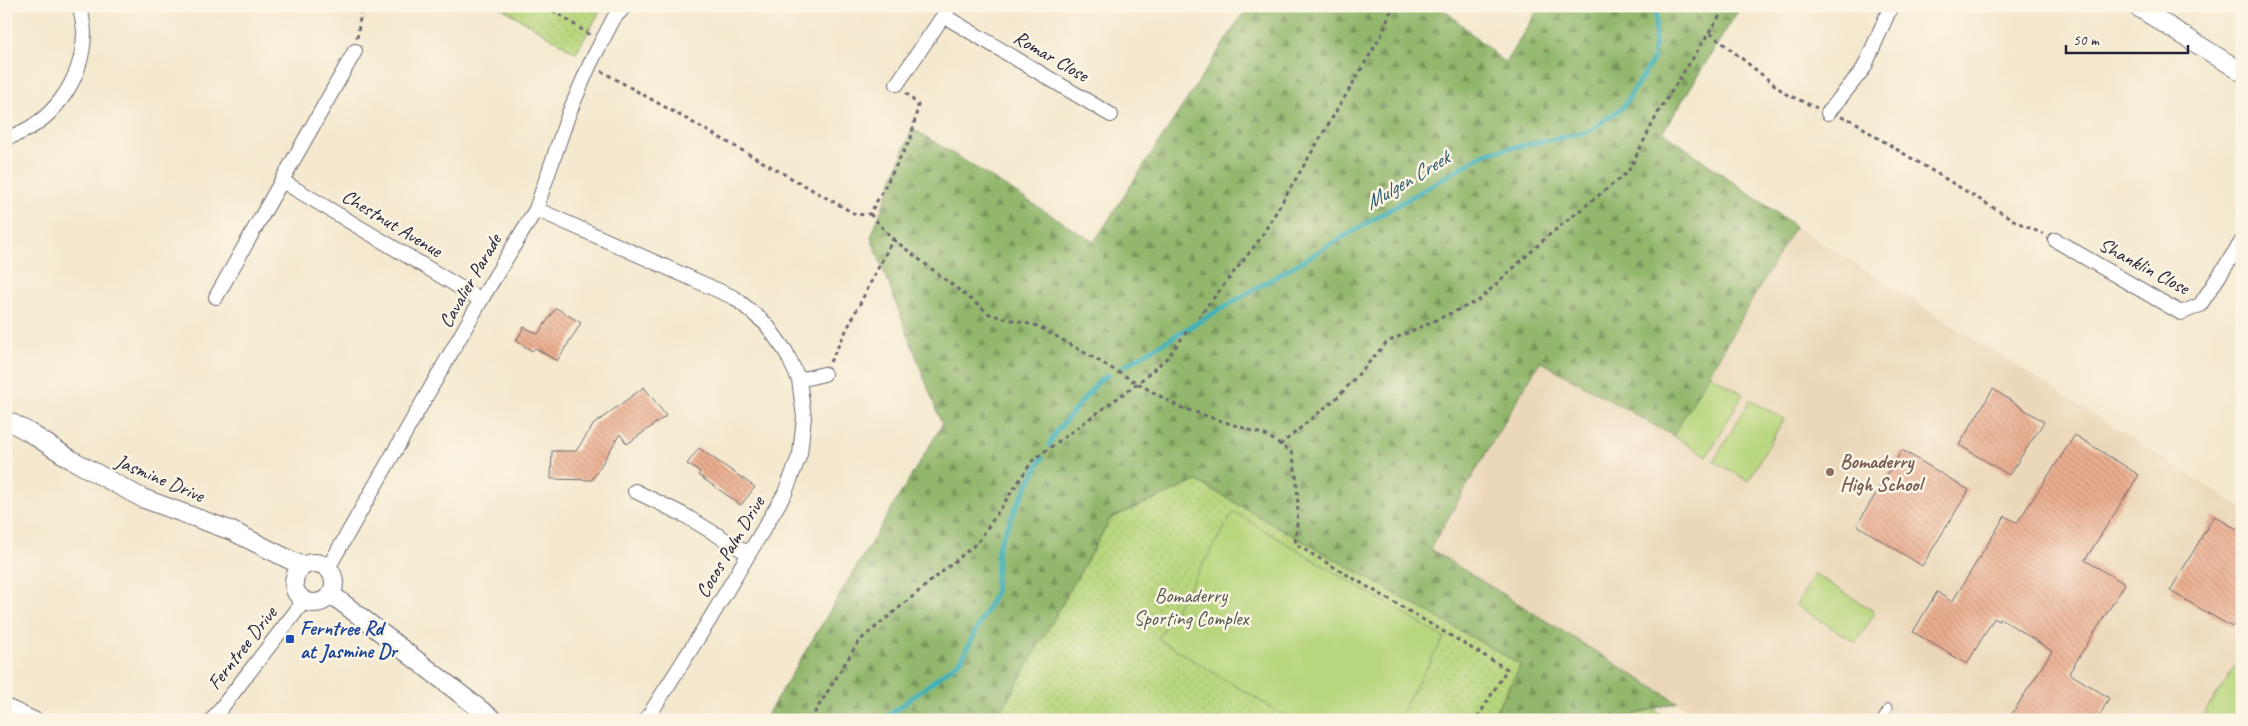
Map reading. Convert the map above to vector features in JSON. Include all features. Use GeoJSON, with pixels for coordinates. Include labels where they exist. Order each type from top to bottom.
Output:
{"type":"FeatureCollection","features":[{"type":"Feature","properties":{"kind":"street"},"geometry":{"type":"LineString","coordinates":[[6,138],[40,123],[65,96],[80,63],[84,32],[80,6]]}},
{"type":"Feature","properties":{"kind":"street","name":"Cavalier Parade"},"geometry":{"type":"LineString","coordinates":[[328,568],[481,300],[536,209],[569,113],[590,64],[614,18],[625,6]]}},
{"type":"Feature","properties":{"kind":"street"},"geometry":{"type":"LineString","coordinates":[[1828,113],[1864,68],[1891,6]]}},
{"type":"Feature","properties":{"kind":"street"},"geometry":{"type":"LineString","coordinates":[[2136,6],[2242,72]]}},
{"type":"Feature","properties":{"kind":"street"},"geometry":{"type":"LineString","coordinates":[[897,84],[947,11]]}},
{"type":"Feature","properties":{"kind":"street","name":"Romar Close"},"geometry":{"type":"LineString","coordinates":[[947,11],[1111,115]]}},
{"type":"Feature","properties":{"kind":"street"},"geometry":{"type":"LineString","coordinates":[[216,297],[355,51]]}},
{"type":"Feature","properties":{"kind":"street","name":"Chestnut Avenue"},"geometry":{"type":"LineString","coordinates":[[282,181],[481,300]]}},
{"type":"Feature","properties":{"kind":"street","name":"Cocos Palm Drive"},"geometry":{"type":"LineString","coordinates":[[536,209],[735,298],[766,324],[786,352],[799,380],[804,417],[800,454],[785,493],[646,720]]}},
{"type":"Feature","properties":{"kind":"street","name":"Shanklin Close"},"geometry":{"type":"LineString","coordinates":[[2055,240],[2181,314],[2200,305],[2242,241]]}},
{"type":"Feature","properties":{"kind":"street"},"geometry":{"type":"LineString","coordinates":[[799,380],[824,374]]}},
{"type":"Feature","properties":{"kind":"street","name":"Jasmine Drive"},"geometry":{"type":"LineString","coordinates":[[6,420],[72,460],[142,498],[232,531],[302,566]]}},
{"type":"Feature","properties":{"kind":"street"},"geometry":{"type":"LineString","coordinates":[[635,491],[684,515],[749,554]]}},
{"type":"Feature","properties":{"kind":"street"},"geometry":{"type":"LineString","coordinates":[[316,562],[328,568],[334,584],[331,594],[322,602],[310,603],[298,596],[294,577],[302,566],[316,562]]}},
{"type":"Feature","properties":{"kind":"street"},"geometry":{"type":"LineString","coordinates":[[331,594],[494,720]]}},
{"type":"Feature","properties":{"kind":"street","name":"Ferntree Drive"},"geometry":{"type":"LineString","coordinates":[[212,720],[304,601]]}},
{"type":"Feature","properties":{"kind":"street"},"geometry":{"type":"LineString","coordinates":[[6,706],[36,720]]}},
{"type":"Feature","properties":{"kind":"lane"},"geometry":{"type":"LineString","coordinates":[[1881,720],[1888,708]]}},
{"type":"Feature","properties":{"kind":"path"},"geometry":{"type":"LineString","coordinates":[[355,51],[362,6]]}},
{"type":"Feature","properties":{"kind":"path"},"geometry":{"type":"LineString","coordinates":[[546,6],[601,42]]}},
{"type":"Feature","properties":{"kind":"path"},"geometry":{"type":"LineString","coordinates":[[1198,318],[1260,239],[1381,36],[1393,6]]}},
{"type":"Feature","properties":{"kind":"path"},"geometry":{"type":"LineString","coordinates":[[1280,445],[1340,395],[1386,342],[1478,302],[1549,235],[1628,172],[1660,112],[1726,6]]}},
{"type":"Feature","properties":{"kind":"path"},"geometry":{"type":"LineString","coordinates":[[1710,33],[1786,94],[1828,113],[1854,121],[1873,135],[2009,217],[2055,240]]}},
{"type":"Feature","properties":{"kind":"path"},"geometry":{"type":"LineString","coordinates":[[590,64],[857,215],[870,214]]}},
{"type":"Feature","properties":{"kind":"path"},"geometry":{"type":"LineString","coordinates":[[870,214],[911,138],[916,122],[918,105],[897,84]]}},
{"type":"Feature","properties":{"kind":"path"},"geometry":{"type":"LineString","coordinates":[[870,214],[893,239],[991,315],[1038,326],[1179,407],[1268,436],[1292,453],[1298,479],[1298,517],[1295,544],[1507,669],[1476,720]]}},
{"type":"Feature","properties":{"kind":"path"},"geometry":{"type":"LineString","coordinates":[[824,374],[840,338],[893,239]]}},
{"type":"Feature","properties":{"kind":"path"},"geometry":{"type":"LineString","coordinates":[[810,720],[859,641],[978,542],[1033,460],[1138,383],[1167,358],[1188,330]]}},
{"type":"Feature","properties":{"kind":"shaded area","name":"Bomaderry High School"},"geometry":{"type":"Polygon","coordinates":[[[1795,226],[2242,508],[2242,720],[1705,720],[1430,549],[1540,360],[1673,435],[1795,226]]]}},
{"type":"Feature","properties":{"kind":"green space"},"geometry":{"type":"Polygon","coordinates":[[[499,6],[603,6],[576,53],[499,6]]]}},
{"type":"Feature","properties":{"kind":"green space"},"geometry":{"type":"Polygon","coordinates":[[[1248,6],[1440,6],[1505,63],[1540,6],[1741,6],[1663,132],[1795,226],[1673,436],[1540,361],[1430,549],[1677,702],[1616,720],[1498,720],[1493,716],[1521,665],[1197,481],[1111,518],[996,720],[764,720],[942,425],[871,237],[912,128],[1094,242],[1248,6]]]}},
{"type":"Feature","properties":{"kind":"green space"},"geometry":{"type":"Polygon","coordinates":[[[1709,374],[1743,394],[1707,456],[1673,436],[1709,374]]]}},
{"type":"Feature","properties":{"kind":"green space"},"geometry":{"type":"Polygon","coordinates":[[[1750,400],[1784,419],[1748,481],[1714,461],[1750,400]]]}},
{"type":"Feature","properties":{"kind":"green space","name":"Bomaderry Sporting Complex"},"geometry":{"type":"Polygon","coordinates":[[[1197,481],[1521,665],[1493,715],[1498,720],[996,720],[1111,518],[1197,481]]]}},
{"type":"Feature","properties":{"kind":"green space"},"geometry":{"type":"Polygon","coordinates":[[[1234,512],[1444,638],[1396,720],[1292,720],[1158,639],[1234,512]]]}},
{"type":"Feature","properties":{"kind":"green space"},"geometry":{"type":"Polygon","coordinates":[[[1815,574],[1875,612],[1856,643],[1796,605],[1815,574]]]}},
{"type":"Feature","properties":{"kind":"green space"},"geometry":{"type":"Polygon","coordinates":[[[2242,656],[2242,720],[2211,720],[2203,715],[2242,656]]]}},
{"type":"Feature","properties":{"kind":"green space"},"geometry":{"type":"Polygon","coordinates":[[[1653,709],[1671,720],[1616,720],[1653,709]]]}},
{"type":"Feature","properties":{"kind":"building"},"geometry":{"type":"Polygon","coordinates":[[[556,308],[581,323],[557,361],[535,348],[532,351],[516,341],[524,327],[538,334],[556,308]]]}},
{"type":"Feature","properties":{"kind":"building"},"geometry":{"type":"Polygon","coordinates":[[[644,387],[666,416],[627,444],[620,434],[592,480],[551,479],[552,451],[576,451],[594,424],[644,387]]]}},
{"type":"Feature","properties":{"kind":"building"},"geometry":{"type":"Polygon","coordinates":[[[1993,389],[2044,422],[2009,475],[1959,445],[1993,389]]]}},
{"type":"Feature","properties":{"kind":"building"},"geometry":{"type":"Polygon","coordinates":[[[2075,435],[2139,475],[2085,560],[2125,584],[2069,673],[2109,698],[2097,720],[2008,720],[2052,651],[2000,618],[1999,621],[1994,618],[1967,664],[1913,632],[1937,592],[1952,602],[2005,516],[2017,523],[2075,435]]]}},
{"type":"Feature","properties":{"kind":"building"},"geometry":{"type":"Polygon","coordinates":[[[699,448],[755,487],[741,505],[698,475],[700,472],[687,464],[699,448]]]}},
{"type":"Feature","properties":{"kind":"building"},"geometry":{"type":"Polygon","coordinates":[[[1902,450],[1969,490],[1922,566],[1857,525],[1902,450]]]}},
{"type":"Feature","properties":{"kind":"building"},"geometry":{"type":"Polygon","coordinates":[[[2214,516],[2242,532],[2242,611],[2232,627],[2170,591],[2214,516]]]}},
{"type":"Feature","properties":{"kind":"waterway","name":"Mulgen Creek"},"geometry":{"type":"LineString","coordinates":[[1124,366],[1486,153],[1588,132],[1623,107],[1653,60],[1657,6]]}},
{"type":"Feature","properties":{"kind":"waterway","name":"Mulgen Creek"},"geometry":{"type":"LineString","coordinates":[[1049,445],[1055,433],[1100,380],[1108,375]]}},
{"type":"Feature","properties":{"kind":"waterway","name":"Mulgen Creek"},"geometry":{"type":"LineString","coordinates":[[883,720],[961,660],[995,594],[998,547],[1018,503],[1042,458]]}},
{"type":"Feature","properties":{"kind":"place","name":"Bomaderry High School"},"geometry":{"type":"Point","coordinates":[1830,472]}},
{"type":"Feature","properties":{"kind":"place","name":"Ferntree Rd at Jasmine Dr"},"geometry":{"type":"Point","coordinates":[290,639]}}]}
